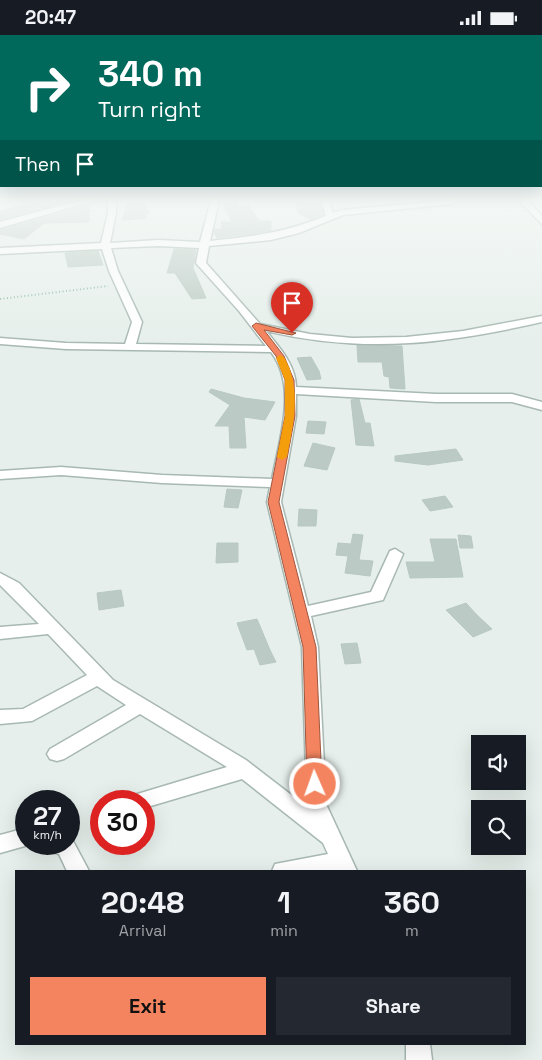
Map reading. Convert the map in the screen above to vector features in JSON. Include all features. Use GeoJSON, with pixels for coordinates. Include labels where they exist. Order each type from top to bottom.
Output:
{"type":"FeatureCollection","features":[{"type":"Feature","properties":{"kind":"street"},"geometry":{"type":"LineString","coordinates":[[0,251],[56,248]]}},
{"type":"Feature","properties":{"kind":"street"},"geometry":{"type":"LineString","coordinates":[[106,248],[137,322],[129,347]]}},
{"type":"Feature","properties":{"kind":"street"},"geometry":{"type":"LineString","coordinates":[[203,248],[201,263],[275,349],[290,380],[290,416],[274,502],[310,647],[316,804],[344,866],[295,870]]}},
{"type":"Feature","properties":{"kind":"street"},"geometry":{"type":"LineString","coordinates":[[256,326],[327,340],[381,341],[509,327],[542,319]]}},
{"type":"Feature","properties":{"kind":"street"},"geometry":{"type":"LineString","coordinates":[[0,341],[66,346],[275,349]]}},
{"type":"Feature","properties":{"kind":"street"},"geometry":{"type":"LineString","coordinates":[[290,390],[436,398],[512,398],[542,406]]}},
{"type":"Feature","properties":{"kind":"street"},"geometry":{"type":"LineString","coordinates":[[0,475],[61,471],[162,479],[277,483]]}},
{"type":"Feature","properties":{"kind":"street"},"geometry":{"type":"LineString","coordinates":[[301,613],[377,596],[395,554]]}},
{"type":"Feature","properties":{"kind":"street"},"geometry":{"type":"LineString","coordinates":[[0,578],[13,587],[107,685],[245,770],[331,837]]}},
{"type":"Feature","properties":{"kind":"street"},"geometry":{"type":"LineString","coordinates":[[0,633],[52,628]]}},
{"type":"Feature","properties":{"kind":"street"},"geometry":{"type":"LineString","coordinates":[[0,717],[26,716],[99,677]]}},
{"type":"Feature","properties":{"kind":"street"},"geometry":{"type":"LineString","coordinates":[[56,754],[140,705]]}},
{"type":"Feature","properties":{"kind":"street"},"geometry":{"type":"LineString","coordinates":[[155,797],[245,770]]}},
{"type":"Feature","properties":{"kind":"street"},"geometry":{"type":"LineString","coordinates":[[0,843],[15,840]]}},
{"type":"Feature","properties":{"kind":"street"},"geometry":{"type":"LineString","coordinates":[[70,855],[78,870]]}},
{"type":"Feature","properties":{"kind":"street"},"geometry":{"type":"LineString","coordinates":[[418,1045],[420,1060]]}},
{"type":"Feature","properties":{"kind":"path"},"geometry":{"type":"LineString","coordinates":[[0,299],[121,285]]}},
{"type":"Feature","properties":{"kind":"building"},"geometry":{"type":"Polygon","coordinates":[[[174,249],[196,250],[193,268],[206,298],[192,299],[175,273],[167,273],[174,249]]]}},
{"type":"Feature","properties":{"kind":"building"},"geometry":{"type":"Polygon","coordinates":[[[98,251],[103,265],[68,267],[65,253],[98,251]]]}},
{"type":"Feature","properties":{"kind":"building"},"geometry":{"type":"Polygon","coordinates":[[[357,345],[402,346],[405,389],[390,388],[389,377],[384,376],[382,362],[358,362],[357,345]]]}},
{"type":"Feature","properties":{"kind":"building"},"geometry":{"type":"Polygon","coordinates":[[[311,357],[321,379],[307,380],[297,358],[311,357]]]}},
{"type":"Feature","properties":{"kind":"building"},"geometry":{"type":"Polygon","coordinates":[[[211,389],[244,398],[275,402],[265,420],[244,417],[246,448],[230,448],[229,426],[215,426],[230,405],[209,392],[211,389]]]}},
{"type":"Feature","properties":{"kind":"building"},"geometry":{"type":"Polygon","coordinates":[[[359,399],[365,423],[370,423],[374,446],[356,445],[351,400],[359,399]]]}},
{"type":"Feature","properties":{"kind":"building"},"geometry":{"type":"Polygon","coordinates":[[[308,421],[326,422],[324,434],[306,433],[308,421]]]}},
{"type":"Feature","properties":{"kind":"building"},"geometry":{"type":"Polygon","coordinates":[[[313,443],[335,448],[327,470],[304,466],[313,443]]]}},
{"type":"Feature","properties":{"kind":"building"},"geometry":{"type":"Polygon","coordinates":[[[456,449],[463,460],[428,465],[395,461],[395,456],[456,449]]]}},
{"type":"Feature","properties":{"kind":"building"},"geometry":{"type":"Polygon","coordinates":[[[227,489],[242,490],[238,508],[224,507],[227,489]]]}},
{"type":"Feature","properties":{"kind":"building"},"geometry":{"type":"Polygon","coordinates":[[[445,496],[453,507],[430,511],[422,500],[445,496]]]}},
{"type":"Feature","properties":{"kind":"building"},"geometry":{"type":"Polygon","coordinates":[[[299,509],[317,510],[316,526],[298,526],[299,509]]]}},
{"type":"Feature","properties":{"kind":"building"},"geometry":{"type":"Polygon","coordinates":[[[353,534],[363,535],[359,560],[373,561],[370,576],[345,573],[348,556],[336,555],[338,543],[351,544],[353,534]]]}},
{"type":"Feature","properties":{"kind":"building"},"geometry":{"type":"Polygon","coordinates":[[[458,535],[471,536],[473,548],[460,548],[458,535]]]}},
{"type":"Feature","properties":{"kind":"building"},"geometry":{"type":"Polygon","coordinates":[[[430,539],[456,539],[463,577],[410,578],[406,562],[435,562],[430,539]]]}},
{"type":"Feature","properties":{"kind":"building"},"geometry":{"type":"Polygon","coordinates":[[[217,543],[238,543],[238,562],[216,563],[217,543]]]}},
{"type":"Feature","properties":{"kind":"building"},"geometry":{"type":"Polygon","coordinates":[[[121,590],[124,606],[99,610],[97,593],[121,590]]]}},
{"type":"Feature","properties":{"kind":"building"},"geometry":{"type":"Polygon","coordinates":[[[466,603],[492,629],[473,637],[446,610],[466,603]]]}},
{"type":"Feature","properties":{"kind":"building"},"geometry":{"type":"Polygon","coordinates":[[[257,619],[276,662],[260,665],[254,649],[247,650],[237,623],[257,619]]]}},
{"type":"Feature","properties":{"kind":"building"},"geometry":{"type":"Polygon","coordinates":[[[357,643],[361,663],[345,664],[341,644],[357,643]]]}},
{"type":"Feature","properties":{"kind":"slow traffic"},"geometry":{"type":"LineString","coordinates":[[280,358],[290,380],[290,416],[282,457]]}},
{"type":"Feature","properties":{"kind":"route"},"geometry":{"type":"LineString","coordinates":[[292,333],[256,326],[280,356],[290,380],[290,416],[274,502],[310,647],[315,784]]}}]}
